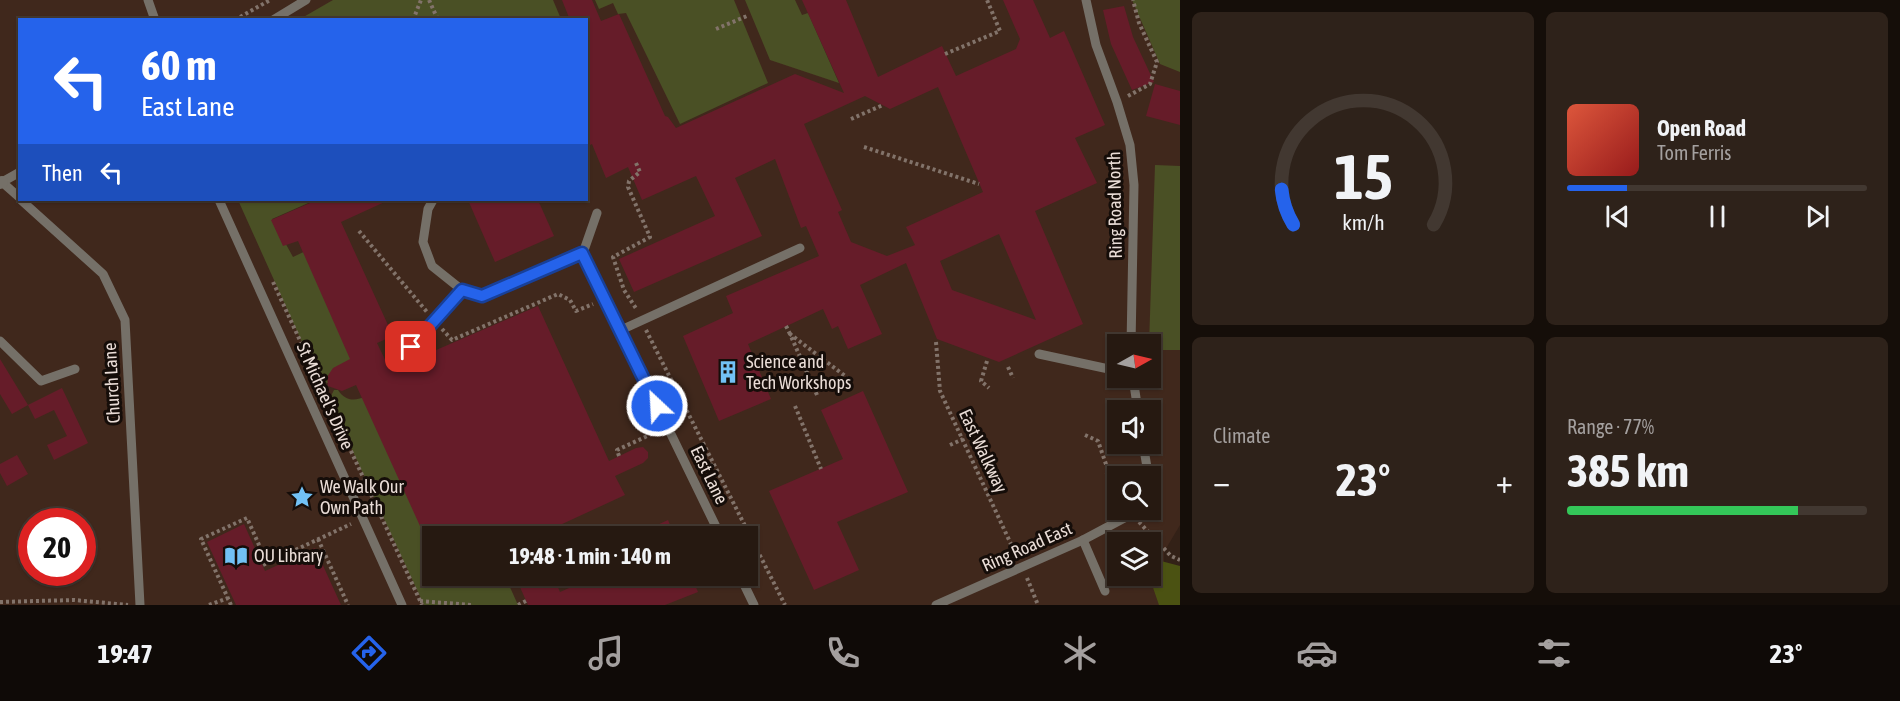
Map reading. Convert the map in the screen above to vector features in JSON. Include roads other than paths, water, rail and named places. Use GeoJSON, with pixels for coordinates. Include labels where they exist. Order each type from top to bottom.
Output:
{"type":"FeatureCollection","features":[{"type":"Feature","properties":{"kind":"lane"},"geometry":{"type":"LineString","coordinates":[[148,0],[154,18]]}},
{"type":"Feature","properties":{"kind":"lane"},"geometry":{"type":"LineString","coordinates":[[276,18],[306,0]]}},
{"type":"Feature","properties":{"kind":"lane","name":"Ring Road North"},"geometry":{"type":"LineString","coordinates":[[1086,0],[1096,45],[1130,145],[1134,185],[1131,334]]}},
{"type":"Feature","properties":{"kind":"lane"},"geometry":{"type":"LineString","coordinates":[[1,183],[18,173]]}},
{"type":"Feature","properties":{"kind":"lane","name":"Church Lane"},"geometry":{"type":"LineString","coordinates":[[1,183],[18,197]]}},
{"type":"Feature","properties":{"kind":"lane","name":"Church Lane"},"geometry":{"type":"LineString","coordinates":[[22,201],[103,274],[125,320],[140,604]]}},
{"type":"Feature","properties":{"kind":"lane","name":"St Michael's Drive"},"geometry":{"type":"LineString","coordinates":[[219,201],[402,605]]}},
{"type":"Feature","properties":{"kind":"lane"},"geometry":{"type":"LineString","coordinates":[[432,201],[428,209],[423,242],[432,266],[462,290],[482,296],[582,253],[597,213]]}},
{"type":"Feature","properties":{"kind":"lane"},"geometry":{"type":"LineString","coordinates":[[621,330],[800,248]]}},
{"type":"Feature","properties":{"kind":"lane","name":"East Lane"},"geometry":{"type":"LineString","coordinates":[[582,253],[716,526]]}},
{"type":"Feature","properties":{"kind":"lane"},"geometry":{"type":"LineString","coordinates":[[411,347],[462,290]]}},
{"type":"Feature","properties":{"kind":"lane"},"geometry":{"type":"LineString","coordinates":[[0,341],[41,381],[75,369]]}},
{"type":"Feature","properties":{"kind":"lane"},"geometry":{"type":"LineString","coordinates":[[1039,354],[1107,369]]}},
{"type":"Feature","properties":{"kind":"lane","name":"Ring Road East"},"geometry":{"type":"LineString","coordinates":[[936,605],[1083,540],[1117,520]]}},
{"type":"Feature","properties":{"kind":"lane"},"geometry":{"type":"LineString","coordinates":[[1083,540],[1105,591]]}},
{"type":"Feature","properties":{"kind":"lane"},"geometry":{"type":"LineString","coordinates":[[745,586],[754,605]]}},
{"type":"Feature","properties":{"kind":"place","name":"Science and Tech Workshops"},"geometry":{"type":"Point","coordinates":[728,372]}},
{"type":"Feature","properties":{"kind":"place","name":"We Walk Our Own Path"},"geometry":{"type":"Point","coordinates":[302,497]}},
{"type":"Feature","properties":{"kind":"place","name":"OU Library"},"geometry":{"type":"Point","coordinates":[236,556]}}]}
